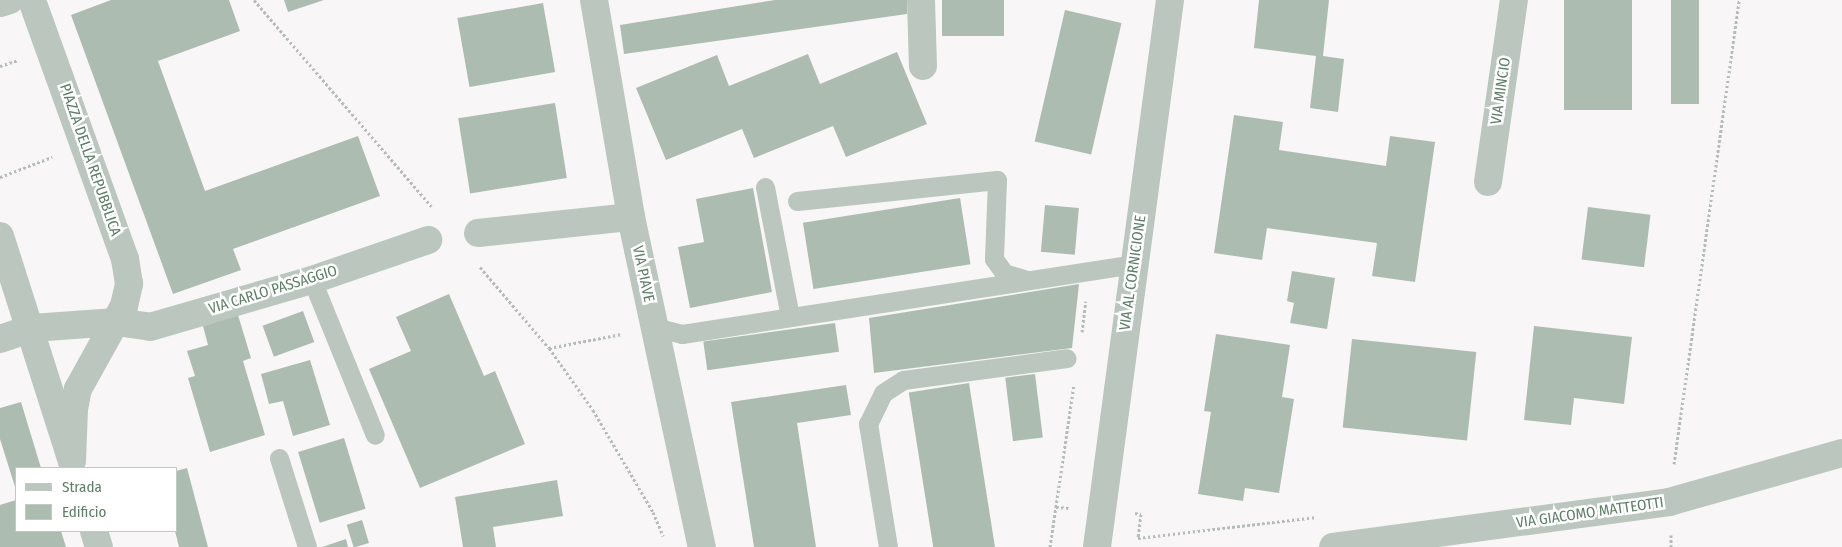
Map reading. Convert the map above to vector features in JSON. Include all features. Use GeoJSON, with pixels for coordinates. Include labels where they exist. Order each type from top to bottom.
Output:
{"type":"FeatureCollection","features":[{"type":"Feature","properties":{"kind":"street"},"geometry":{"type":"LineString","coordinates":[[0,3],[10,0]]}},
{"type":"Feature","properties":{"kind":"street","name":"PIAZZA DELLA REPUBBLICA"},"geometry":{"type":"LineString","coordinates":[[32,0],[125,259],[129,284],[124,306],[78,389],[74,409],[73,465]]}},
{"type":"Feature","properties":{"kind":"street","name":"VIA PIAVE"},"geometry":{"type":"LineString","coordinates":[[594,0],[631,217],[702,547]]}},
{"type":"Feature","properties":{"kind":"street"},"geometry":{"type":"LineString","coordinates":[[921,0],[923,66]]}},
{"type":"Feature","properties":{"kind":"street","name":"VIA AL CORNICIONE"},"geometry":{"type":"LineString","coordinates":[[1097,547],[1170,0]]}},
{"type":"Feature","properties":{"kind":"street","name":"VIA MINCIO"},"geometry":{"type":"LineString","coordinates":[[1488,182],[1514,0]]}},
{"type":"Feature","properties":{"kind":"street"},"geometry":{"type":"LineString","coordinates":[[478,233],[631,217]]}},
{"type":"Feature","properties":{"kind":"street","name":"PIAZZA DELLA REPUBBLICA"},"geometry":{"type":"LineString","coordinates":[[0,236],[32,328],[73,465]]}},
{"type":"Feature","properties":{"kind":"street","name":"VIA CARLO PASSAGGIO"},"geometry":{"type":"LineString","coordinates":[[116,322],[150,327],[312,280],[428,240]]}},
{"type":"Feature","properties":{"kind":"street"},"geometry":{"type":"LineString","coordinates":[[0,339],[32,328],[116,322]]}},
{"type":"Feature","properties":{"kind":"street","name":"VIA GIACOMO MATTEOTTI"},"geometry":{"type":"LineString","coordinates":[[1334,547],[1440,540],[1669,502],[1842,453]]}},
{"type":"Feature","properties":{"kind":"street"},"geometry":{"type":"LineString","coordinates":[[94,532],[99,547]]}},
{"type":"Feature","properties":{"kind":"lane"},"geometry":{"type":"LineString","coordinates":[[797,201],[997,180],[994,259],[1004,273],[1030,280]]}},
{"type":"Feature","properties":{"kind":"lane"},"geometry":{"type":"LineString","coordinates":[[765,187],[790,317]]}},
{"type":"Feature","properties":{"kind":"lane"},"geometry":{"type":"LineString","coordinates":[[654,328],[682,334],[1134,264]]}},
{"type":"Feature","properties":{"kind":"lane"},"geometry":{"type":"LineString","coordinates":[[312,280],[375,435]]}},
{"type":"Feature","properties":{"kind":"lane"},"geometry":{"type":"LineString","coordinates":[[888,547],[868,424],[883,393],[902,380],[1067,358]]}},
{"type":"Feature","properties":{"kind":"lane"},"geometry":{"type":"LineString","coordinates":[[279,458],[308,547]]}},
{"type":"Feature","properties":{"kind":"path"},"geometry":{"type":"LineString","coordinates":[[1664,468],[1674,466],[1739,0]]}},
{"type":"Feature","properties":{"kind":"path"},"geometry":{"type":"LineString","coordinates":[[0,177],[85,145]]}},
{"type":"Feature","properties":{"kind":"path"},"geometry":{"type":"LineString","coordinates":[[1080,340],[1090,271]]}},
{"type":"Feature","properties":{"kind":"path"},"geometry":{"type":"LineString","coordinates":[[549,348],[654,328]]}},
{"type":"Feature","properties":{"kind":"path"},"geometry":{"type":"LineString","coordinates":[[1050,547],[1075,379]]}},
{"type":"Feature","properties":{"kind":"path"},"geometry":{"type":"LineString","coordinates":[[1056,507],[1141,514],[1138,538],[1324,516]]}},
{"type":"Feature","properties":{"kind":"building"},"geometry":{"type":"Polygon","coordinates":[[[111,0],[229,0],[240,31],[158,61],[205,191],[358,136],[380,196],[233,249],[241,270],[173,294],[71,15],[111,0]]]}},
{"type":"Feature","properties":{"kind":"building"},"geometry":{"type":"Polygon","coordinates":[[[284,0],[324,0],[288,12],[284,0]]]}},
{"type":"Feature","properties":{"kind":"building"},"geometry":{"type":"Polygon","coordinates":[[[775,0],[907,0],[907,14],[624,54],[620,25],[775,0]]]}},
{"type":"Feature","properties":{"kind":"building"},"geometry":{"type":"Polygon","coordinates":[[[942,0],[1004,0],[1004,36],[942,36],[942,0]]]}},
{"type":"Feature","properties":{"kind":"building"},"geometry":{"type":"Polygon","coordinates":[[[1259,0],[1329,0],[1323,56],[1344,59],[1338,112],[1310,108],[1316,56],[1254,48],[1259,0]]]}},
{"type":"Feature","properties":{"kind":"building"},"geometry":{"type":"Polygon","coordinates":[[[1564,0],[1632,0],[1632,110],[1564,110],[1564,0]]]}},
{"type":"Feature","properties":{"kind":"building"},"geometry":{"type":"Polygon","coordinates":[[[1671,0],[1699,0],[1699,104],[1671,104],[1671,0]]]}},
{"type":"Feature","properties":{"kind":"building"},"geometry":{"type":"Polygon","coordinates":[[[543,3],[555,72],[469,87],[457,18],[543,3]]]}},
{"type":"Feature","properties":{"kind":"building"},"geometry":{"type":"Polygon","coordinates":[[[1065,10],[1122,23],[1091,155],[1035,142],[1065,10]]]}},
{"type":"Feature","properties":{"kind":"building"},"geometry":{"type":"Polygon","coordinates":[[[897,52],[927,124],[846,157],[833,126],[754,158],[742,129],[666,160],[636,88],[717,55],[729,86],[808,54],[820,84],[897,52]]]}},
{"type":"Feature","properties":{"kind":"building"},"geometry":{"type":"Polygon","coordinates":[[[555,103],[567,178],[470,193],[458,118],[555,103]]]}},
{"type":"Feature","properties":{"kind":"building"},"geometry":{"type":"Polygon","coordinates":[[[1234,115],[1283,122],[1279,150],[1386,166],[1390,136],[1435,142],[1415,282],[1372,276],[1377,243],[1267,228],[1262,260],[1214,253],[1234,115]]]}},
{"type":"Feature","properties":{"kind":"building"},"geometry":{"type":"Polygon","coordinates":[[[753,188],[772,292],[690,308],[678,247],[704,242],[696,199],[753,188]]]}},
{"type":"Feature","properties":{"kind":"building"},"geometry":{"type":"Polygon","coordinates":[[[960,198],[970,264],[813,289],[803,223],[960,198]]]}},
{"type":"Feature","properties":{"kind":"building"},"geometry":{"type":"Polygon","coordinates":[[[1045,205],[1079,208],[1075,255],[1041,252],[1045,205]]]}},
{"type":"Feature","properties":{"kind":"building"},"geometry":{"type":"Polygon","coordinates":[[[1588,207],[1651,215],[1644,267],[1582,260],[1588,207]]]}},
{"type":"Feature","properties":{"kind":"building"},"geometry":{"type":"Polygon","coordinates":[[[1292,271],[1335,278],[1327,329],[1290,323],[1294,303],[1287,301],[1292,271]]]}},
{"type":"Feature","properties":{"kind":"building"},"geometry":{"type":"Polygon","coordinates":[[[1079,284],[1072,348],[874,373],[869,318],[1079,284]]]}},
{"type":"Feature","properties":{"kind":"building"},"geometry":{"type":"Polygon","coordinates":[[[449,294],[484,376],[495,371],[525,444],[420,488],[369,369],[411,351],[396,317],[449,294]]]}},
{"type":"Feature","properties":{"kind":"building"},"geometry":{"type":"Polygon","coordinates":[[[303,311],[314,342],[274,357],[263,326],[303,311]]]}},
{"type":"Feature","properties":{"kind":"building"},"geometry":{"type":"Polygon","coordinates":[[[238,315],[251,358],[243,361],[265,435],[210,452],[188,378],[195,376],[187,351],[208,345],[203,326],[238,315]]]}},
{"type":"Feature","properties":{"kind":"building"},"geometry":{"type":"Polygon","coordinates":[[[835,323],[839,352],[707,370],[703,342],[835,323]]]}},
{"type":"Feature","properties":{"kind":"building"},"geometry":{"type":"Polygon","coordinates":[[[1534,326],[1632,337],[1624,404],[1574,398],[1571,425],[1524,420],[1534,326]]]}},
{"type":"Feature","properties":{"kind":"building"},"geometry":{"type":"Polygon","coordinates":[[[1216,334],[1290,345],[1282,397],[1294,399],[1279,493],[1245,488],[1243,501],[1198,494],[1211,412],[1204,411],[1216,334]]]}},
{"type":"Feature","properties":{"kind":"building"},"geometry":{"type":"Polygon","coordinates":[[[1352,339],[1476,352],[1467,441],[1343,428],[1352,339]]]}},
{"type":"Feature","properties":{"kind":"building"},"geometry":{"type":"Polygon","coordinates":[[[310,360],[330,425],[293,436],[283,401],[269,404],[261,374],[310,360]]]}},
{"type":"Feature","properties":{"kind":"building"},"geometry":{"type":"Polygon","coordinates":[[[1035,374],[1043,438],[1013,441],[1005,378],[1035,374]]]}},
{"type":"Feature","properties":{"kind":"building"},"geometry":{"type":"Polygon","coordinates":[[[969,383],[995,547],[933,547],[909,393],[969,383]]]}},
{"type":"Feature","properties":{"kind":"building"},"geometry":{"type":"Polygon","coordinates":[[[846,385],[851,415],[797,423],[816,547],[754,547],[731,402],[846,385]]]}},
{"type":"Feature","properties":{"kind":"building"},"geometry":{"type":"Polygon","coordinates":[[[21,402],[41,467],[15,467],[15,487],[0,439],[0,408],[21,402]]]}},
{"type":"Feature","properties":{"kind":"building"},"geometry":{"type":"Polygon","coordinates":[[[344,438],[366,509],[320,523],[298,452],[344,438]]]}},
{"type":"Feature","properties":{"kind":"building"},"geometry":{"type":"Polygon","coordinates":[[[187,468],[208,547],[179,547],[175,532],[178,532],[178,470],[187,468]]]}},
{"type":"Feature","properties":{"kind":"building"},"geometry":{"type":"Polygon","coordinates":[[[557,480],[563,516],[493,527],[496,547],[463,547],[455,497],[557,480]]]}},
{"type":"Feature","properties":{"kind":"building"},"geometry":{"type":"Polygon","coordinates":[[[15,500],[15,532],[61,532],[66,547],[0,547],[0,505],[15,500]]]}},
{"type":"Feature","properties":{"kind":"building"},"geometry":{"type":"Polygon","coordinates":[[[362,520],[369,543],[354,547],[347,525],[362,520]]]}},
{"type":"Feature","properties":{"kind":"building"},"geometry":{"type":"Polygon","coordinates":[[[346,539],[348,547],[322,547],[346,539]]]}}]}
